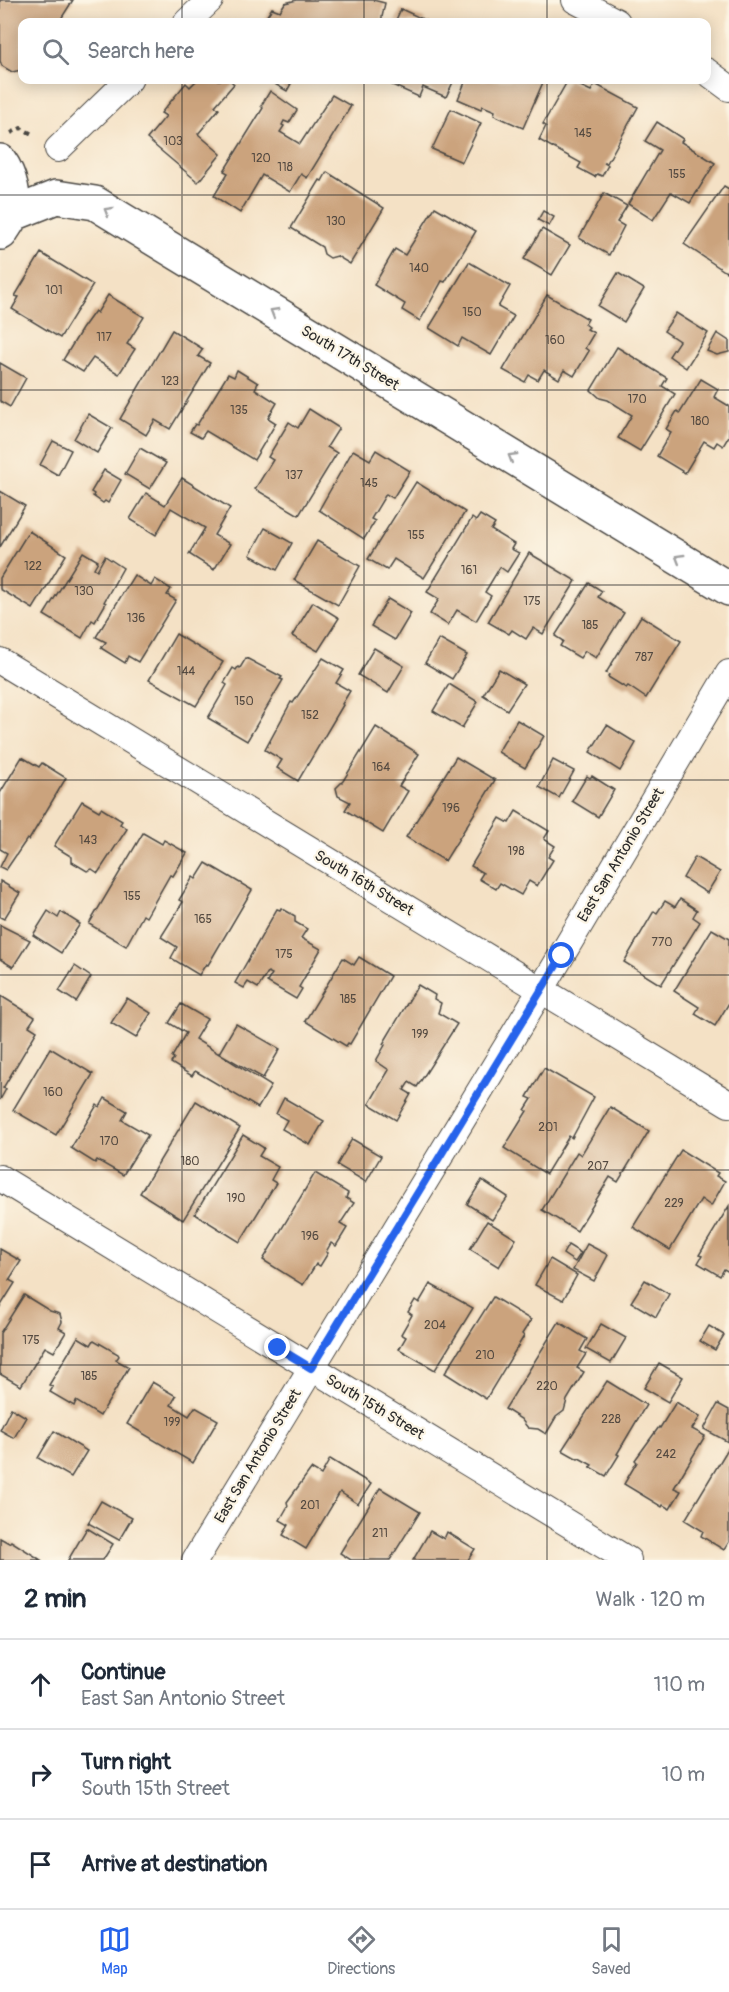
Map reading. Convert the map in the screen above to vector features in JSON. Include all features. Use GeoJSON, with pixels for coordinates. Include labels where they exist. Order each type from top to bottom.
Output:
{"type":"FeatureCollection","features":[{"type":"Feature","properties":{"kind":"street"},"geometry":{"type":"LineString","coordinates":[[191,18],[210,0]]}},
{"type":"Feature","properties":{"kind":"street"},"geometry":{"type":"LineString","coordinates":[[575,0],[609,18]]}},
{"type":"Feature","properties":{"kind":"street"},"geometry":{"type":"LineString","coordinates":[[711,75],[729,88]]}},
{"type":"Feature","properties":{"kind":"street"},"geometry":{"type":"LineString","coordinates":[[58,149],[125,84]]}},
{"type":"Feature","properties":{"kind":"street","name":"South 17th Street"},"geometry":{"type":"LineString","coordinates":[[0,161],[6,169],[12,186],[6,225]]}},
{"type":"Feature","properties":{"kind":"street","name":"South 17th Street"},"geometry":{"type":"LineString","coordinates":[[6,225],[56,197],[95,203],[729,589]]}},
{"type":"Feature","properties":{"kind":"street","name":"South 16th Street"},"geometry":{"type":"LineString","coordinates":[[0,661],[729,1104]]}},
{"type":"Feature","properties":{"kind":"street","name":"East San Antonio Street"},"geometry":{"type":"LineString","coordinates":[[195,1560],[542,990],[729,673]]}},
{"type":"Feature","properties":{"kind":"street","name":"South 15th Street"},"geometry":{"type":"LineString","coordinates":[[0,1178],[628,1560]]}},
{"type":"Feature","properties":{"kind":"building"},"geometry":{"type":"Polygon","coordinates":[[[0,0],[73,0],[62,18],[18,18],[18,71],[12,72],[2,66],[0,61],[0,0]]]}},
{"type":"Feature","properties":{"kind":"building"},"geometry":{"type":"Polygon","coordinates":[[[297,0],[373,0],[385,3],[382,18],[266,18],[272,8],[280,11],[285,3],[297,0]]]}},
{"type":"Feature","properties":{"kind":"building"},"geometry":{"type":"Polygon","coordinates":[[[401,9],[421,18],[397,18],[401,9]]]}},
{"type":"Feature","properties":{"kind":"building"},"geometry":{"type":"Polygon","coordinates":[[[185,84],[190,87],[193,84],[234,84],[215,106],[219,109],[198,134],[221,154],[198,182],[147,139],[166,116],[161,113],[185,84]]]}},
{"type":"Feature","properties":{"kind":"building"},"geometry":{"type":"Polygon","coordinates":[[[275,84],[291,84],[287,91],[275,84]]]}},
{"type":"Feature","properties":{"kind":"building"},"geometry":{"type":"Polygon","coordinates":[[[452,84],[446,97],[423,87],[419,97],[392,85],[452,84]]]}},
{"type":"Feature","properties":{"kind":"building"},"geometry":{"type":"Polygon","coordinates":[[[464,84],[542,84],[523,128],[494,115],[495,111],[483,106],[481,109],[458,99],[464,84]]]}},
{"type":"Feature","properties":{"kind":"building"},"geometry":{"type":"Polygon","coordinates":[[[566,84],[576,84],[591,91],[595,84],[638,107],[607,163],[604,163],[608,165],[602,176],[597,174],[595,177],[578,168],[581,163],[539,140],[546,126],[543,124],[566,84]]]}},
{"type":"Feature","properties":{"kind":"building"},"geometry":{"type":"Polygon","coordinates":[[[270,91],[297,110],[289,123],[284,121],[280,132],[300,144],[332,95],[351,106],[307,178],[301,174],[290,192],[262,175],[240,213],[214,196],[228,173],[224,171],[263,108],[261,106],[270,91]]]}},
{"type":"Feature","properties":{"kind":"building"},"geometry":{"type":"Polygon","coordinates":[[[451,109],[481,123],[462,162],[432,149],[451,109]]]}},
{"type":"Feature","properties":{"kind":"building"},"geometry":{"type":"Polygon","coordinates":[[[657,122],[683,139],[681,142],[715,163],[690,203],[671,192],[653,220],[628,204],[660,150],[645,141],[657,122]]]}},
{"type":"Feature","properties":{"kind":"building"},"geometry":{"type":"Polygon","coordinates":[[[327,172],[384,208],[350,264],[337,256],[330,258],[324,254],[322,247],[291,228],[327,172]]]}},
{"type":"Feature","properties":{"kind":"building"},"geometry":{"type":"Polygon","coordinates":[[[724,186],[729,189],[729,268],[726,272],[684,244],[724,186]]]}},
{"type":"Feature","properties":{"kind":"building"},"geometry":{"type":"Polygon","coordinates":[[[604,193],[627,206],[617,222],[624,226],[609,255],[579,238],[604,193]]]}},
{"type":"Feature","properties":{"kind":"building"},"geometry":{"type":"Polygon","coordinates":[[[435,207],[476,231],[445,282],[442,281],[420,321],[402,310],[405,304],[374,285],[395,249],[405,255],[435,207]]]}},
{"type":"Feature","properties":{"kind":"building"},"geometry":{"type":"Polygon","coordinates":[[[543,211],[554,217],[549,226],[538,220],[543,211]]]}},
{"type":"Feature","properties":{"kind":"building"},"geometry":{"type":"Polygon","coordinates":[[[542,229],[570,245],[552,275],[524,259],[542,229]]]}},
{"type":"Feature","properties":{"kind":"building"},"geometry":{"type":"Polygon","coordinates":[[[41,253],[93,285],[60,338],[12,309],[19,297],[15,296],[41,253]]]}},
{"type":"Feature","properties":{"kind":"building"},"geometry":{"type":"Polygon","coordinates":[[[469,262],[510,286],[498,307],[514,316],[491,355],[462,338],[458,346],[429,328],[469,262]]]}},
{"type":"Feature","properties":{"kind":"building"},"geometry":{"type":"Polygon","coordinates":[[[618,273],[644,289],[624,322],[598,306],[618,273]]]}},
{"type":"Feature","properties":{"kind":"building"},"geometry":{"type":"Polygon","coordinates":[[[108,295],[144,317],[127,344],[135,349],[119,374],[93,358],[83,372],[63,360],[82,329],[95,311],[97,313],[108,295]]]}},
{"type":"Feature","properties":{"kind":"building"},"geometry":{"type":"Polygon","coordinates":[[[547,295],[588,319],[585,324],[589,327],[587,329],[594,333],[585,348],[589,351],[574,376],[564,370],[559,379],[544,370],[538,380],[529,375],[525,382],[503,370],[547,295]]]}},
{"type":"Feature","properties":{"kind":"building"},"geometry":{"type":"Polygon","coordinates":[[[676,313],[708,333],[686,368],[669,356],[679,341],[664,331],[676,313]]]}},
{"type":"Feature","properties":{"kind":"building"},"geometry":{"type":"Polygon","coordinates":[[[172,330],[203,349],[198,356],[210,363],[170,429],[155,420],[146,435],[120,419],[172,330]]]}},
{"type":"Feature","properties":{"kind":"building"},"geometry":{"type":"Polygon","coordinates":[[[717,333],[729,341],[729,352],[717,355],[707,351],[717,333]]]}},
{"type":"Feature","properties":{"kind":"building"},"geometry":{"type":"Polygon","coordinates":[[[617,347],[667,378],[662,386],[675,394],[640,451],[618,438],[632,415],[608,400],[600,398],[591,390],[617,347]]]}},
{"type":"Feature","properties":{"kind":"building"},"geometry":{"type":"Polygon","coordinates":[[[0,363],[26,378],[10,407],[0,401],[0,363]]]}},
{"type":"Feature","properties":{"kind":"building"},"geometry":{"type":"Polygon","coordinates":[[[237,370],[258,383],[255,389],[277,403],[268,418],[276,423],[254,460],[206,431],[201,438],[190,432],[195,424],[197,425],[228,374],[234,377],[237,370]]]}},
{"type":"Feature","properties":{"kind":"building"},"geometry":{"type":"Polygon","coordinates":[[[701,379],[718,389],[714,397],[729,406],[729,436],[723,446],[717,442],[714,447],[704,441],[685,473],[657,456],[671,432],[666,429],[677,411],[680,413],[701,379]]]}},
{"type":"Feature","properties":{"kind":"building"},"geometry":{"type":"Polygon","coordinates":[[[309,409],[339,428],[327,447],[337,453],[299,515],[255,489],[273,460],[268,457],[289,422],[298,428],[309,409]]]}},
{"type":"Feature","properties":{"kind":"building"},"geometry":{"type":"Polygon","coordinates":[[[88,414],[112,428],[97,453],[74,439],[88,414]]]}},
{"type":"Feature","properties":{"kind":"building"},"geometry":{"type":"Polygon","coordinates":[[[53,441],[71,450],[58,475],[40,465],[53,441]]]}},
{"type":"Feature","properties":{"kind":"building"},"geometry":{"type":"Polygon","coordinates":[[[140,448],[166,463],[150,489],[125,474],[140,448]]]}},
{"type":"Feature","properties":{"kind":"building"},"geometry":{"type":"Polygon","coordinates":[[[353,450],[370,460],[376,450],[410,471],[393,498],[386,494],[371,519],[375,521],[364,539],[319,510],[353,450]]]}},
{"type":"Feature","properties":{"kind":"building"},"geometry":{"type":"Polygon","coordinates":[[[104,470],[121,480],[108,503],[105,501],[103,503],[91,492],[104,470]]]}},
{"type":"Feature","properties":{"kind":"building"},"geometry":{"type":"Polygon","coordinates":[[[182,478],[230,508],[214,535],[230,544],[214,570],[189,554],[205,528],[171,508],[156,535],[130,519],[146,493],[165,505],[182,478]]]}},
{"type":"Feature","properties":{"kind":"building"},"geometry":{"type":"Polygon","coordinates":[[[416,482],[465,512],[424,578],[394,559],[387,570],[368,559],[416,482]]]}},
{"type":"Feature","properties":{"kind":"building"},"geometry":{"type":"Polygon","coordinates":[[[0,491],[25,506],[0,547],[0,491]]]}},
{"type":"Feature","properties":{"kind":"building"},"geometry":{"type":"Polygon","coordinates":[[[480,515],[495,524],[491,530],[514,544],[511,549],[519,553],[507,572],[500,567],[485,592],[491,596],[476,621],[457,610],[448,625],[430,614],[439,599],[427,592],[472,518],[476,521],[480,515]]]}},
{"type":"Feature","properties":{"kind":"building"},"geometry":{"type":"Polygon","coordinates":[[[265,528],[292,543],[277,570],[250,555],[265,528]]]}},
{"type":"Feature","properties":{"kind":"building"},"geometry":{"type":"Polygon","coordinates":[[[29,531],[66,555],[33,609],[0,589],[0,578],[29,531]]]}},
{"type":"Feature","properties":{"kind":"building"},"geometry":{"type":"Polygon","coordinates":[[[317,541],[360,566],[338,605],[294,580],[317,541]]]}},
{"type":"Feature","properties":{"kind":"building"},"geometry":{"type":"Polygon","coordinates":[[[83,552],[98,561],[94,568],[97,570],[105,556],[123,568],[95,622],[92,620],[82,638],[44,615],[83,552]]]}},
{"type":"Feature","properties":{"kind":"building"},"geometry":{"type":"Polygon","coordinates":[[[529,553],[576,581],[543,634],[533,628],[526,639],[512,630],[509,634],[488,622],[529,553]]]}},
{"type":"Feature","properties":{"kind":"building"},"geometry":{"type":"Polygon","coordinates":[[[134,575],[151,586],[155,579],[171,589],[167,595],[176,600],[138,662],[128,656],[125,663],[101,648],[106,642],[96,637],[134,575]]]}},
{"type":"Feature","properties":{"kind":"building"},"geometry":{"type":"Polygon","coordinates":[[[589,583],[602,591],[598,597],[624,613],[596,658],[585,651],[580,658],[560,646],[563,641],[555,636],[589,583]]]}},
{"type":"Feature","properties":{"kind":"building"},"geometry":{"type":"Polygon","coordinates":[[[388,599],[411,613],[395,640],[371,626],[388,599]]]}},
{"type":"Feature","properties":{"kind":"building"},"geometry":{"type":"Polygon","coordinates":[[[313,602],[339,618],[318,651],[292,636],[313,602]]]}},
{"type":"Feature","properties":{"kind":"building"},"geometry":{"type":"Polygon","coordinates":[[[641,616],[681,641],[646,698],[608,677],[606,673],[641,616]]]}},
{"type":"Feature","properties":{"kind":"building"},"geometry":{"type":"Polygon","coordinates":[[[176,634],[223,662],[196,706],[149,680],[176,634]]]}},
{"type":"Feature","properties":{"kind":"building"},"geometry":{"type":"Polygon","coordinates":[[[439,639],[467,655],[452,679],[425,663],[439,639]]]}},
{"type":"Feature","properties":{"kind":"building"},"geometry":{"type":"Polygon","coordinates":[[[374,648],[404,666],[388,693],[358,675],[374,648]]]}},
{"type":"Feature","properties":{"kind":"building"},"geometry":{"type":"Polygon","coordinates":[[[246,658],[282,677],[280,679],[283,680],[247,741],[208,718],[227,685],[224,683],[233,668],[236,670],[240,668],[246,658]]]}},
{"type":"Feature","properties":{"kind":"building"},"geometry":{"type":"Polygon","coordinates":[[[323,658],[344,670],[336,683],[350,691],[298,781],[277,768],[282,760],[265,750],[291,702],[293,703],[323,658]]]}},
{"type":"Feature","properties":{"kind":"building"},"geometry":{"type":"Polygon","coordinates":[[[499,669],[524,684],[507,710],[483,695],[499,669]]]}},
{"type":"Feature","properties":{"kind":"building"},"geometry":{"type":"Polygon","coordinates":[[[449,684],[478,702],[462,728],[433,711],[449,684]]]}},
{"type":"Feature","properties":{"kind":"building"},"geometry":{"type":"Polygon","coordinates":[[[517,720],[544,736],[525,768],[498,752],[517,720]]]}},
{"type":"Feature","properties":{"kind":"building"},"geometry":{"type":"Polygon","coordinates":[[[607,725],[636,743],[620,771],[590,752],[607,725]]]}},
{"type":"Feature","properties":{"kind":"building"},"geometry":{"type":"Polygon","coordinates":[[[376,727],[419,754],[399,786],[408,791],[383,833],[345,810],[350,802],[338,796],[336,788],[343,781],[376,727]]]}},
{"type":"Feature","properties":{"kind":"building"},"geometry":{"type":"Polygon","coordinates":[[[22,757],[39,767],[42,763],[66,778],[29,840],[27,839],[6,870],[0,867],[7,853],[0,849],[0,793],[22,757]]]}},
{"type":"Feature","properties":{"kind":"building"},"geometry":{"type":"Polygon","coordinates":[[[456,757],[495,780],[445,861],[406,837],[456,757]]]}},
{"type":"Feature","properties":{"kind":"building"},"geometry":{"type":"Polygon","coordinates":[[[553,760],[574,771],[559,798],[539,787],[553,760]]]}},
{"type":"Feature","properties":{"kind":"building"},"geometry":{"type":"Polygon","coordinates":[[[587,776],[590,778],[592,776],[614,790],[598,817],[572,801],[587,776]]]}},
{"type":"Feature","properties":{"kind":"building"},"geometry":{"type":"Polygon","coordinates":[[[82,801],[99,811],[101,808],[122,821],[120,824],[127,829],[98,873],[92,869],[87,871],[72,862],[72,857],[54,846],[82,801]]]}},
{"type":"Feature","properties":{"kind":"building"},"geometry":{"type":"Polygon","coordinates":[[[516,811],[549,831],[544,839],[555,846],[548,857],[553,860],[537,886],[529,881],[521,895],[500,883],[496,889],[479,879],[483,873],[471,866],[500,818],[509,823],[516,811]]]}},
{"type":"Feature","properties":{"kind":"building"},"geometry":{"type":"Polygon","coordinates":[[[143,833],[162,844],[164,840],[187,853],[173,876],[170,875],[146,917],[143,915],[126,946],[89,924],[143,833]]]}},
{"type":"Feature","properties":{"kind":"building"},"geometry":{"type":"Polygon","coordinates":[[[695,857],[720,872],[707,893],[683,878],[695,857]]]}},
{"type":"Feature","properties":{"kind":"building"},"geometry":{"type":"Polygon","coordinates":[[[206,863],[252,890],[208,965],[206,964],[199,975],[171,958],[177,947],[161,937],[183,902],[179,900],[193,877],[196,879],[206,863]]]}},
{"type":"Feature","properties":{"kind":"building"},"geometry":{"type":"Polygon","coordinates":[[[0,881],[20,893],[4,919],[0,917],[0,881]]]}},
{"type":"Feature","properties":{"kind":"building"},"geometry":{"type":"Polygon","coordinates":[[[680,899],[697,910],[693,917],[700,922],[661,985],[624,962],[654,911],[657,913],[665,901],[675,907],[680,899]]]}},
{"type":"Feature","properties":{"kind":"building"},"geometry":{"type":"Polygon","coordinates":[[[281,908],[295,916],[295,922],[307,929],[301,938],[321,949],[299,987],[302,989],[296,999],[267,982],[272,974],[268,972],[258,988],[248,982],[244,988],[235,983],[277,909],[281,908]]]}},
{"type":"Feature","properties":{"kind":"building"},"geometry":{"type":"Polygon","coordinates":[[[48,911],[58,918],[61,912],[80,924],[61,953],[33,935],[48,911]]]}},
{"type":"Feature","properties":{"kind":"building"},"geometry":{"type":"Polygon","coordinates":[[[0,925],[30,940],[13,967],[0,959],[0,925]]]}},
{"type":"Feature","properties":{"kind":"building"},"geometry":{"type":"Polygon","coordinates":[[[712,929],[729,939],[729,1003],[715,1026],[695,1014],[699,1007],[674,991],[712,929]]]}},
{"type":"Feature","properties":{"kind":"building"},"geometry":{"type":"Polygon","coordinates":[[[359,957],[390,976],[350,1044],[346,1046],[305,1021],[343,958],[354,965],[359,957]]]}},
{"type":"Feature","properties":{"kind":"building"},"geometry":{"type":"Polygon","coordinates":[[[75,966],[91,977],[76,1002],[59,991],[75,966]]]}},
{"type":"Feature","properties":{"kind":"building"},"geometry":{"type":"Polygon","coordinates":[[[418,985],[435,995],[434,999],[441,1003],[438,1013],[457,1024],[417,1087],[409,1082],[404,1090],[411,1094],[396,1120],[369,1104],[389,1070],[376,1061],[385,1045],[383,1044],[418,985]]]}},
{"type":"Feature","properties":{"kind":"building"},"geometry":{"type":"Polygon","coordinates":[[[1,996],[35,1017],[29,1026],[37,1031],[3,1088],[6,1089],[0,1100],[1,996]]]}},
{"type":"Feature","properties":{"kind":"building"},"geometry":{"type":"Polygon","coordinates":[[[127,998],[151,1013],[136,1038],[111,1023],[127,998]]]}},
{"type":"Feature","properties":{"kind":"building"},"geometry":{"type":"Polygon","coordinates":[[[181,1004],[207,1019],[195,1039],[271,1086],[258,1108],[197,1072],[195,1071],[192,1076],[171,1063],[186,1033],[169,1023],[181,1004]]]}},
{"type":"Feature","properties":{"kind":"building"},"geometry":{"type":"Polygon","coordinates":[[[236,1024],[280,1049],[263,1078],[219,1053],[236,1024]]]}},
{"type":"Feature","properties":{"kind":"building"},"geometry":{"type":"Polygon","coordinates":[[[50,1048],[93,1074],[56,1135],[13,1110],[50,1048]]]}},
{"type":"Feature","properties":{"kind":"building"},"geometry":{"type":"Polygon","coordinates":[[[544,1068],[594,1097],[572,1138],[569,1136],[546,1174],[504,1148],[527,1111],[525,1110],[532,1099],[527,1097],[544,1068]]]}},
{"type":"Feature","properties":{"kind":"building"},"geometry":{"type":"Polygon","coordinates":[[[105,1098],[127,1111],[122,1120],[148,1135],[123,1175],[97,1160],[95,1163],[71,1148],[97,1105],[100,1107],[105,1098]]]}},
{"type":"Feature","properties":{"kind":"building"},"geometry":{"type":"Polygon","coordinates":[[[284,1098],[324,1121],[310,1145],[282,1129],[287,1120],[276,1114],[284,1098]]]}},
{"type":"Feature","properties":{"kind":"building"},"geometry":{"type":"Polygon","coordinates":[[[196,1101],[240,1128],[183,1220],[140,1193],[196,1101]]]}},
{"type":"Feature","properties":{"kind":"building"},"geometry":{"type":"Polygon","coordinates":[[[610,1107],[649,1131],[618,1182],[610,1177],[577,1231],[542,1210],[577,1152],[581,1155],[610,1107]]]}},
{"type":"Feature","properties":{"kind":"building"},"geometry":{"type":"Polygon","coordinates":[[[243,1135],[264,1148],[259,1156],[278,1167],[271,1180],[276,1183],[240,1242],[195,1214],[243,1135]]]}},
{"type":"Feature","properties":{"kind":"building"},"geometry":{"type":"Polygon","coordinates":[[[352,1139],[381,1156],[366,1182],[337,1165],[352,1139]]]}},
{"type":"Feature","properties":{"kind":"building"},"geometry":{"type":"Polygon","coordinates":[[[681,1150],[718,1173],[716,1176],[725,1181],[711,1206],[701,1199],[670,1250],[633,1227],[681,1150]]]}},
{"type":"Feature","properties":{"kind":"building"},"geometry":{"type":"Polygon","coordinates":[[[315,1173],[348,1193],[346,1198],[354,1203],[340,1224],[347,1228],[336,1246],[331,1243],[320,1266],[316,1264],[303,1285],[263,1260],[315,1173]]]}},
{"type":"Feature","properties":{"kind":"building"},"geometry":{"type":"Polygon","coordinates":[[[482,1180],[508,1197],[492,1220],[467,1204],[482,1180]]]}},
{"type":"Feature","properties":{"kind":"building"},"geometry":{"type":"Polygon","coordinates":[[[729,1206],[729,1272],[724,1269],[720,1276],[698,1263],[702,1256],[699,1255],[729,1206]]]}},
{"type":"Feature","properties":{"kind":"building"},"geometry":{"type":"Polygon","coordinates":[[[487,1221],[516,1239],[499,1267],[470,1249],[487,1221]]]}},
{"type":"Feature","properties":{"kind":"building"},"geometry":{"type":"Polygon","coordinates":[[[587,1244],[608,1255],[594,1281],[573,1270],[587,1244]]]}},
{"type":"Feature","properties":{"kind":"building"},"geometry":{"type":"Polygon","coordinates":[[[568,1245],[581,1253],[575,1262],[563,1254],[568,1245]]]}},
{"type":"Feature","properties":{"kind":"building"},"geometry":{"type":"Polygon","coordinates":[[[0,1249],[21,1261],[9,1280],[15,1283],[0,1307],[0,1249]]]}},
{"type":"Feature","properties":{"kind":"building"},"geometry":{"type":"Polygon","coordinates":[[[550,1259],[577,1275],[563,1300],[535,1285],[550,1259]]]}},
{"type":"Feature","properties":{"kind":"building"},"geometry":{"type":"Polygon","coordinates":[[[645,1280],[669,1294],[656,1317],[631,1302],[645,1280]]]}},
{"type":"Feature","properties":{"kind":"building"},"geometry":{"type":"Polygon","coordinates":[[[430,1284],[473,1308],[435,1370],[399,1349],[406,1337],[401,1334],[412,1315],[408,1312],[415,1300],[419,1303],[430,1284]]]}},
{"type":"Feature","properties":{"kind":"building"},"geometry":{"type":"Polygon","coordinates":[[[24,1295],[50,1311],[60,1314],[62,1322],[59,1328],[66,1332],[54,1352],[45,1347],[21,1386],[0,1374],[0,1333],[24,1295]]]}},
{"type":"Feature","properties":{"kind":"building"},"geometry":{"type":"Polygon","coordinates":[[[493,1297],[531,1320],[522,1334],[524,1336],[486,1399],[445,1373],[493,1297]]]}},
{"type":"Feature","properties":{"kind":"building"},"geometry":{"type":"Polygon","coordinates":[[[559,1322],[587,1339],[580,1351],[586,1354],[577,1368],[584,1372],[567,1400],[564,1411],[556,1417],[546,1434],[538,1429],[528,1428],[521,1419],[505,1409],[559,1322]]]}},
{"type":"Feature","properties":{"kind":"building"},"geometry":{"type":"Polygon","coordinates":[[[601,1324],[626,1338],[611,1363],[586,1349],[601,1324]]]}},
{"type":"Feature","properties":{"kind":"building"},"geometry":{"type":"Polygon","coordinates":[[[709,1326],[724,1335],[715,1350],[700,1341],[709,1326]]]}},
{"type":"Feature","properties":{"kind":"building"},"geometry":{"type":"Polygon","coordinates":[[[78,1337],[91,1345],[94,1340],[118,1354],[116,1360],[129,1367],[100,1416],[76,1401],[74,1406],[50,1392],[53,1387],[49,1385],[78,1337]]]}},
{"type":"Feature","properties":{"kind":"building"},"geometry":{"type":"Polygon","coordinates":[[[659,1363],[683,1377],[668,1402],[644,1388],[659,1363]]]}},
{"type":"Feature","properties":{"kind":"building"},"geometry":{"type":"Polygon","coordinates":[[[607,1381],[646,1405],[606,1476],[590,1467],[592,1465],[562,1450],[607,1381]]]}},
{"type":"Feature","properties":{"kind":"building"},"geometry":{"type":"Polygon","coordinates":[[[152,1382],[176,1396],[171,1405],[189,1416],[195,1407],[218,1420],[193,1463],[127,1424],[152,1382]]]}},
{"type":"Feature","properties":{"kind":"building"},"geometry":{"type":"Polygon","coordinates":[[[676,1402],[700,1417],[692,1429],[705,1436],[674,1488],[681,1491],[670,1509],[663,1505],[662,1507],[624,1484],[637,1462],[635,1460],[660,1428],[676,1402]]]}},
{"type":"Feature","properties":{"kind":"building"},"geometry":{"type":"Polygon","coordinates":[[[718,1404],[729,1410],[728,1442],[704,1429],[718,1404]]]}},
{"type":"Feature","properties":{"kind":"building"},"geometry":{"type":"Polygon","coordinates":[[[11,1408],[26,1417],[14,1438],[0,1430],[11,1408]]]}},
{"type":"Feature","properties":{"kind":"building"},"geometry":{"type":"Polygon","coordinates":[[[54,1431],[87,1451],[71,1477],[38,1458],[54,1431]]]}},
{"type":"Feature","properties":{"kind":"building"},"geometry":{"type":"Polygon","coordinates":[[[729,1447],[729,1542],[724,1550],[701,1536],[703,1531],[685,1520],[729,1447]]]}},
{"type":"Feature","properties":{"kind":"building"},"geometry":{"type":"Polygon","coordinates":[[[330,1459],[371,1484],[358,1504],[340,1492],[306,1549],[283,1535],[289,1525],[280,1520],[288,1506],[287,1502],[311,1469],[321,1475],[330,1459]]]}},
{"type":"Feature","properties":{"kind":"building"},"geometry":{"type":"Polygon","coordinates":[[[380,1488],[420,1512],[390,1560],[351,1560],[340,1553],[380,1488]]]}},
{"type":"Feature","properties":{"kind":"building"},"geometry":{"type":"Polygon","coordinates":[[[101,1501],[132,1518],[119,1540],[88,1523],[101,1501]]]}},
{"type":"Feature","properties":{"kind":"building"},"geometry":{"type":"Polygon","coordinates":[[[87,1528],[113,1544],[103,1560],[68,1560],[87,1528]]]}},
{"type":"Feature","properties":{"kind":"building"},"geometry":{"type":"Polygon","coordinates":[[[430,1531],[444,1539],[447,1532],[475,1549],[468,1560],[413,1560],[430,1531]]]}},
{"type":"Feature","properties":{"kind":"building"},"geometry":{"type":"Polygon","coordinates":[[[0,1538],[9,1543],[11,1541],[41,1560],[0,1560],[0,1538]]]}},
{"type":"Feature","properties":{"kind":"route"},"geometry":{"type":"LineString","coordinates":[[278,1348],[311,1368],[562,956]]}}]}
